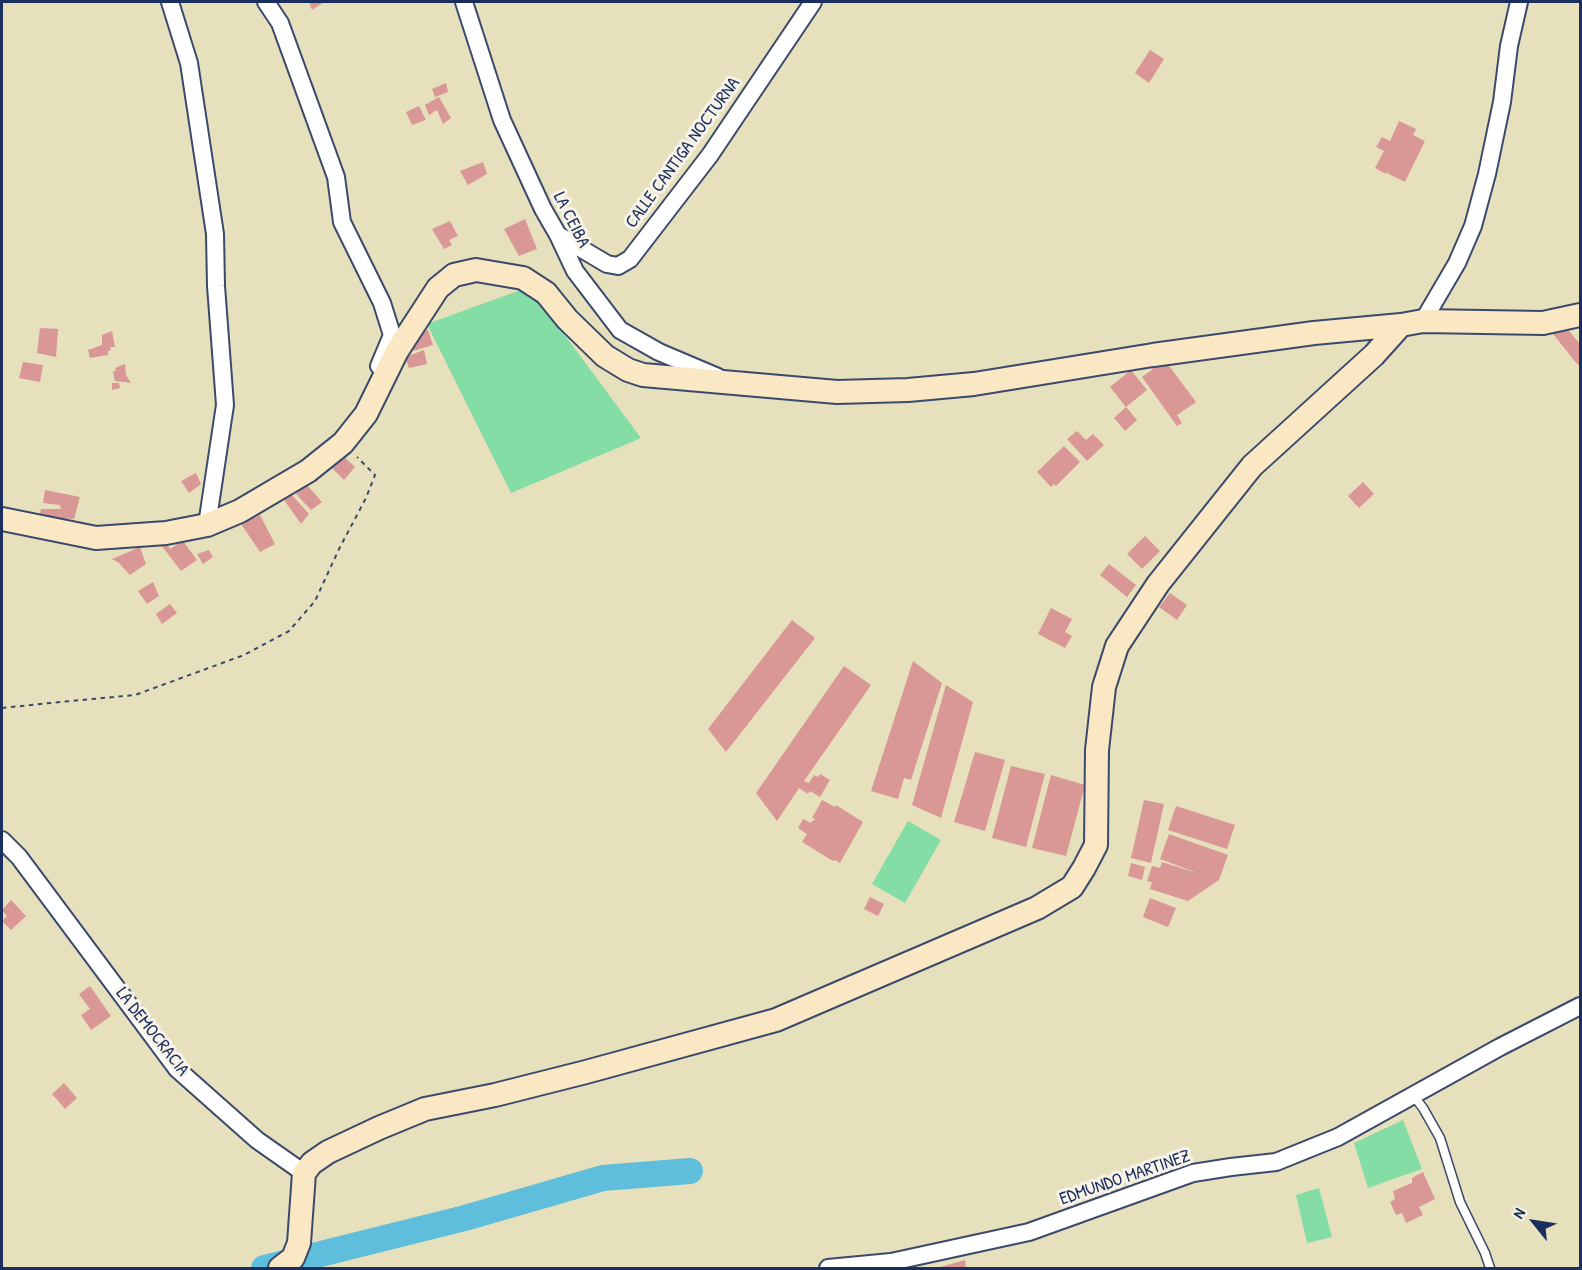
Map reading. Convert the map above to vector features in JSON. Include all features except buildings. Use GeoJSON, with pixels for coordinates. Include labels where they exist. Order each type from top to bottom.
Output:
{"type":"FeatureCollection","features":[{"type":"Feature","properties":{"kind":"street"},"geometry":{"type":"LineString","coordinates":[[170,2],[189,63],[215,234],[216,285],[225,405],[207,525]]}},
{"type":"Feature","properties":{"kind":"street"},"geometry":{"type":"LineString","coordinates":[[266,2],[280,23],[336,177],[342,222],[382,303],[392,334],[378,368],[366,414]]}},
{"type":"Feature","properties":{"kind":"street","name":"LA CEIBA"},"geometry":{"type":"LineString","coordinates":[[464,2],[501,120],[574,271],[620,330],[659,352],[732,383]]}},
{"type":"Feature","properties":{"kind":"street","name":"CALLE CANTIGA NOCTURNA"},"geometry":{"type":"LineString","coordinates":[[558,235],[607,264],[618,266],[630,259],[710,155],[813,2]]}},
{"type":"Feature","properties":{"kind":"street"},"geometry":{"type":"LineString","coordinates":[[280,1269],[293,1258],[299,1243],[304,1173],[312,1163],[328,1152],[425,1109],[495,1095],[586,1072],[776,1020],[1036,908],[1072,886],[1096,845],[1097,750],[1104,687],[1117,646],[1158,584],[1252,466],[1412,323],[1457,262],[1473,226],[1487,174],[1519,2]]}},
{"type":"Feature","properties":{"kind":"street"},"geometry":{"type":"LineString","coordinates":[[2,519],[96,538],[166,533],[207,525],[240,511],[308,471],[343,443],[366,414],[397,351],[438,288],[454,275],[476,270],[523,278],[546,293],[567,319],[604,356],[628,370],[643,375],[837,392],[908,390],[974,384],[1153,355],[1412,323],[1543,323],[1581,315]]}},
{"type":"Feature","properties":{"kind":"street","name":"LA DEMOCRACIA"},"geometry":{"type":"LineString","coordinates":[[2,840],[19,857],[177,1069],[257,1140],[304,1173]]}},
{"type":"Feature","properties":{"kind":"street","name":"EDMUNDO MARTINEZ"},"geometry":{"type":"LineString","coordinates":[[828,1269],[891,1262],[1029,1232],[1193,1173],[1276,1162],[1338,1137],[1500,1047],[1581,1006]]}},
{"type":"Feature","properties":{"kind":"lane"},"geometry":{"type":"LineString","coordinates":[[1413,1095],[1440,1138],[1460,1202],[1490,1269]]}},
{"type":"Feature","properties":{"kind":"path"},"geometry":{"type":"LineString","coordinates":[[2,708],[135,695],[244,655],[289,631],[315,601],[375,475],[343,443]]}},
{"type":"Feature","properties":{"kind":"green space"},"geometry":{"type":"Polygon","coordinates":[[[529,287],[641,438],[511,493],[427,324],[529,287]]]}},
{"type":"Feature","properties":{"kind":"green space"},"geometry":{"type":"Polygon","coordinates":[[[908,821],[941,840],[905,903],[872,884],[908,821]]]}},
{"type":"Feature","properties":{"kind":"green space"},"geometry":{"type":"Polygon","coordinates":[[[1403,1120],[1422,1169],[1368,1188],[1354,1143],[1403,1120]]]}},
{"type":"Feature","properties":{"kind":"green space"},"geometry":{"type":"Polygon","coordinates":[[[1319,1188],[1332,1237],[1307,1243],[1296,1195],[1319,1188]]]}},
{"type":"Feature","properties":{"kind":"waterway"},"geometry":{"type":"LineString","coordinates":[[264,1268],[465,1218],[603,1178],[690,1171]]}}]}
